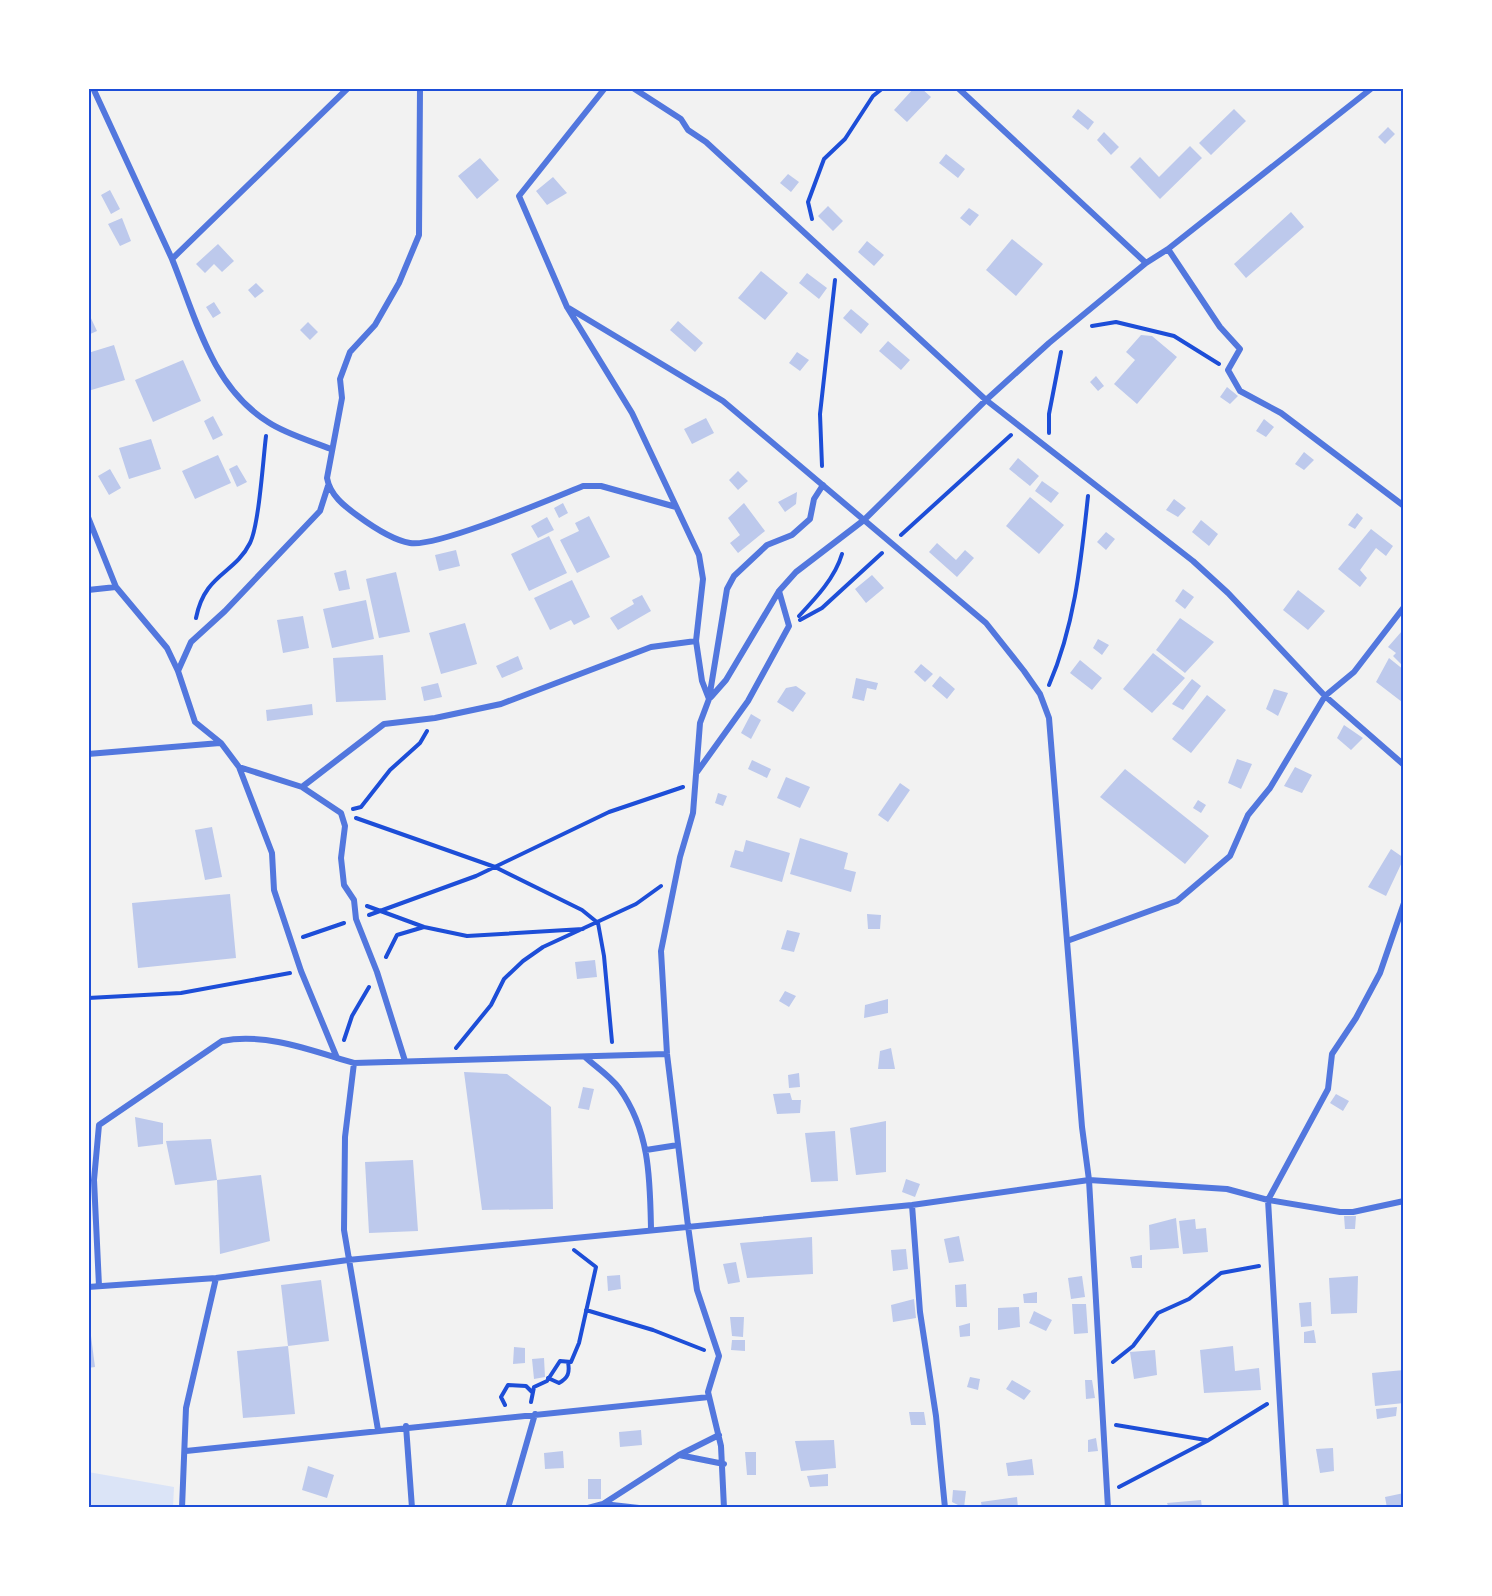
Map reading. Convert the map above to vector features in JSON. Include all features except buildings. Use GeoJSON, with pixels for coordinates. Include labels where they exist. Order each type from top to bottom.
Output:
{"type":"FeatureCollection","features":[{"type":"Feature","properties":{"kind":"street"},"geometry":{"type":"LineString","coordinates":[[93,88],[172,259],[214,364],[232,392],[268,423],[331,449]]}},
{"type":"Feature","properties":{"kind":"street"},"geometry":{"type":"LineString","coordinates":[[172,259],[348,88]]}},
{"type":"Feature","properties":{"kind":"street"},"geometry":{"type":"LineString","coordinates":[[178,671],[191,642],[320,512],[328,486],[331,449],[342,398],[340,379],[350,352],[375,325],[399,284],[419,235],[420,88]]}},
{"type":"Feature","properties":{"kind":"street"},"geometry":{"type":"LineString","coordinates":[[605,88],[519,196],[567,307],[632,413],[699,555],[703,579],[696,641],[702,681],[709,699]]}},
{"type":"Feature","properties":{"kind":"street"},"geometry":{"type":"LineString","coordinates":[[633,88],[681,119],[688,129],[706,142],[986,400],[1193,561],[1228,593],[1325,696],[1404,765]]}},
{"type":"Feature","properties":{"kind":"street"},"geometry":{"type":"LineString","coordinates":[[958,88],[1146,262]]}},
{"type":"Feature","properties":{"kind":"street"},"geometry":{"type":"LineString","coordinates":[[709,699],[726,680],[778,591],[796,572],[864,520],[986,400],[1065,330],[1146,262],[1168,249],[1372,88]]}},
{"type":"Feature","properties":{"kind":"street"},"geometry":{"type":"LineString","coordinates":[[1168,249],[1220,327],[1240,349],[1228,370],[1240,391],[1281,413],[1404,506]]}},
{"type":"Feature","properties":{"kind":"street"},"geometry":{"type":"LineString","coordinates":[[567,307],[723,401],[986,623],[1024,670],[1042,701],[1049,718],[1089,1180],[1108,1508]]}},
{"type":"Feature","properties":{"kind":"street"},"geometry":{"type":"LineString","coordinates":[[724,1508],[724,1464],[709,1397],[719,1356],[697,1290],[667,1054],[661,951],[676,875],[693,813],[700,723],[709,699],[727,589],[734,576],[767,545],[792,535],[810,519],[814,499],[823,485]]}},
{"type":"Feature","properties":{"kind":"street"},"geometry":{"type":"LineString","coordinates":[[328,486],[339,500],[368,523],[411,543],[438,540],[584,486],[601,486],[676,507]]}},
{"type":"Feature","properties":{"kind":"street"},"geometry":{"type":"LineString","coordinates":[[88,517],[116,587],[167,648],[178,671],[195,722],[221,743],[239,767],[272,853],[274,890],[291,941],[337,1058]]}},
{"type":"Feature","properties":{"kind":"street"},"geometry":{"type":"LineString","coordinates":[[88,590],[116,587]]}},
{"type":"Feature","properties":{"kind":"street"},"geometry":{"type":"LineString","coordinates":[[696,772],[748,701],[789,626],[778,591]]}},
{"type":"Feature","properties":{"kind":"street"},"geometry":{"type":"LineString","coordinates":[[1067,941],[1177,901],[1230,856],[1248,815],[1270,789],[1325,696],[1354,672],[1404,607]]}},
{"type":"Feature","properties":{"kind":"street"},"geometry":{"type":"LineString","coordinates":[[302,787],[384,724],[435,718],[501,704],[651,647],[696,641]]}},
{"type":"Feature","properties":{"kind":"street"},"geometry":{"type":"LineString","coordinates":[[88,754],[221,743]]}},
{"type":"Feature","properties":{"kind":"street"},"geometry":{"type":"LineString","coordinates":[[239,767],[302,787],[341,813],[345,826],[341,858],[344,885],[354,900],[356,919],[377,972],[405,1061]]}},
{"type":"Feature","properties":{"kind":"street"},"geometry":{"type":"LineString","coordinates":[[1286,1508],[1268,1200],[1328,1089],[1332,1054],[1380,974],[1404,903]]}},
{"type":"Feature","properties":{"kind":"street"},"geometry":{"type":"LineString","coordinates":[[99,1286],[94,1179],[97,1132],[101,1123],[222,1041],[238,1038],[257,1040],[308,1049],[354,1063],[667,1054]]}},
{"type":"Feature","properties":{"kind":"street"},"geometry":{"type":"LineString","coordinates":[[584,1056],[619,1087],[644,1134],[651,1229]]}},
{"type":"Feature","properties":{"kind":"street"},"geometry":{"type":"LineString","coordinates":[[354,1063],[345,1137],[344,1213],[348,1260],[378,1430]]}},
{"type":"Feature","properties":{"kind":"street"},"geometry":{"type":"LineString","coordinates":[[646,1150],[678,1145]]}},
{"type":"Feature","properties":{"kind":"street"},"geometry":{"type":"LineString","coordinates":[[88,1287],[216,1278],[348,1260],[912,1205],[1089,1180],[1203,1186],[1268,1200],[1353,1212],[1404,1201]]}},
{"type":"Feature","properties":{"kind":"street"},"geometry":{"type":"LineString","coordinates":[[912,1205],[920,1312],[936,1416],[945,1508]]}},
{"type":"Feature","properties":{"kind":"street"},"geometry":{"type":"LineString","coordinates":[[182,1508],[186,1408],[216,1278]]}},
{"type":"Feature","properties":{"kind":"street"},"geometry":{"type":"LineString","coordinates":[[186,1451],[406,1426],[709,1397]]}},
{"type":"Feature","properties":{"kind":"street"},"geometry":{"type":"LineString","coordinates":[[508,1508],[535,1414]]}},
{"type":"Feature","properties":{"kind":"street"},"geometry":{"type":"LineString","coordinates":[[406,1426],[412,1508]]}},
{"type":"Feature","properties":{"kind":"street"},"geometry":{"type":"LineString","coordinates":[[588,1508],[603,1504],[679,1455],[719,1435]]}},
{"type":"Feature","properties":{"kind":"street"},"geometry":{"type":"LineString","coordinates":[[679,1455],[724,1464]]}},
{"type":"Feature","properties":{"kind":"street"},"geometry":{"type":"LineString","coordinates":[[603,1504],[639,1508]]}},
{"type":"Feature","properties":{"kind":"path"},"geometry":{"type":"LineString","coordinates":[[1049,449],[1049,414],[1065,330],[1116,322],[1174,336],[1228,370]]}},
{"type":"Feature","properties":{"kind":"path"},"geometry":{"type":"LineString","coordinates":[[191,642],[200,600],[216,577],[237,559],[250,543],[268,423]]}},
{"type":"Feature","properties":{"kind":"path"},"geometry":{"type":"LineString","coordinates":[[1042,701],[1064,645],[1079,584],[1090,481]]}},
{"type":"Feature","properties":{"kind":"path"},"geometry":{"type":"LineString","coordinates":[[341,813],[361,807],[390,770],[420,743],[435,718]]}},
{"type":"Feature","properties":{"kind":"path"},"geometry":{"type":"LineString","coordinates":[[291,941],[380,911],[495,867],[609,812],[696,783]]}},
{"type":"Feature","properties":{"kind":"path"},"geometry":{"type":"LineString","coordinates":[[341,813],[495,867],[582,910],[598,923],[604,956],[613,1056]]}},
{"type":"Feature","properties":{"kind":"path"},"geometry":{"type":"LineString","coordinates":[[444,1060],[478,1024],[504,979],[522,961],[543,947],[636,904],[676,875]]}},
{"type":"Feature","properties":{"kind":"path"},"geometry":{"type":"LineString","coordinates":[[354,900],[424,927],[467,936],[586,929]]}},
{"type":"Feature","properties":{"kind":"path"},"geometry":{"type":"LineString","coordinates":[[88,998],[181,993],[301,970]]}},
{"type":"Feature","properties":{"kind":"path"},"geometry":{"type":"LineString","coordinates":[[535,1414],[530,1401],[534,1387],[548,1378],[560,1361],[571,1362],[579,1343],[596,1268],[575,1252],[572,1238]]}},
{"type":"Feature","properties":{"kind":"path"},"geometry":{"type":"LineString","coordinates":[[1100,1372],[1134,1346],[1158,1313],[1189,1299],[1221,1273],[1272,1264]]}},
{"type":"Feature","properties":{"kind":"path"},"geometry":{"type":"LineString","coordinates":[[586,1310],[653,1330],[719,1356]]}},
{"type":"Feature","properties":{"kind":"path"},"geometry":{"type":"LineString","coordinates":[[548,1378],[559,1383],[567,1379],[570,1371],[568,1362]]}},
{"type":"Feature","properties":{"kind":"path"},"geometry":{"type":"LineString","coordinates":[[508,1417],[511,1409],[501,1397],[508,1385],[526,1386],[533,1392]]}},
{"type":"Feature","properties":{"kind":"path"},"geometry":{"type":"LineString","coordinates":[[1107,1492],[1207,1440],[1279,1396]]}},
{"type":"Feature","properties":{"kind":"path"},"geometry":{"type":"LineString","coordinates":[[1103,1422],[1207,1440]]}},
{"type":"Feature","properties":{"kind":"shaded area"},"geometry":{"type":"Polygon","coordinates":[[[88,1472],[174,1487],[173,1507],[89,1507],[88,1472]]]}}]}
